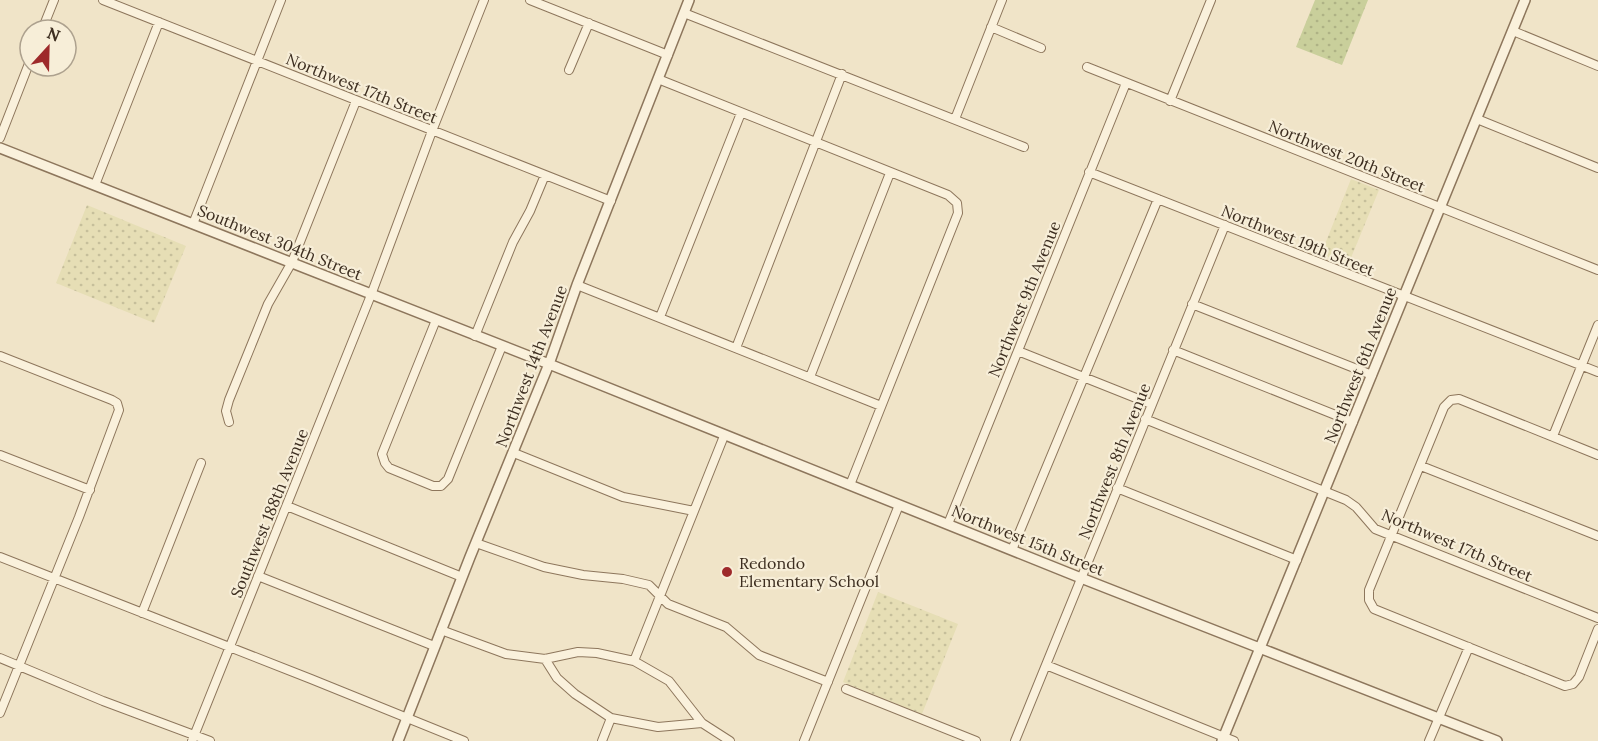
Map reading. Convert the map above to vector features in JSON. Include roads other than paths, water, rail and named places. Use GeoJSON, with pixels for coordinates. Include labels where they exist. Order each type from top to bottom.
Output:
{"type":"FeatureCollection","features":[{"type":"Feature","properties":{"kind":"street"},"geometry":{"type":"LineString","coordinates":[[47,18],[54,0]]}},
{"type":"Feature","properties":{"kind":"street","name":"Northwest 17th Street"},"geometry":{"type":"LineString","coordinates":[[103,0],[611,201]]}},
{"type":"Feature","properties":{"kind":"street"},"geometry":{"type":"LineString","coordinates":[[194,224],[281,0]]}},
{"type":"Feature","properties":{"kind":"street","name":"Southwest 188th Avenue"},"geometry":{"type":"LineString","coordinates":[[193,738],[371,295],[432,130],[484,0]]}},
{"type":"Feature","properties":{"kind":"street"},"geometry":{"type":"LineString","coordinates":[[530,0],[668,55]]}},
{"type":"Feature","properties":{"kind":"street","name":"Northwest 14th Avenue"},"geometry":{"type":"LineString","coordinates":[[398,741],[434,646],[549,364],[577,285],[689,0]]}},
{"type":"Feature","properties":{"kind":"street"},"geometry":{"type":"LineString","coordinates":[[955,119],[1002,0]]}},
{"type":"Feature","properties":{"kind":"street"},"geometry":{"type":"LineString","coordinates":[[1170,101],[1211,0]]}},
{"type":"Feature","properties":{"kind":"street","name":"Northwest 6th Avenue"},"geometry":{"type":"LineString","coordinates":[[1223,739],[1525,0]]}},
{"type":"Feature","properties":{"kind":"street"},"geometry":{"type":"LineString","coordinates":[[684,13],[1024,147]]}},
{"type":"Feature","properties":{"kind":"street"},"geometry":{"type":"LineString","coordinates":[[94,185],[159,22]]}},
{"type":"Feature","properties":{"kind":"street"},"geometry":{"type":"LineString","coordinates":[[569,70],[589,23]]}},
{"type":"Feature","properties":{"kind":"street"},"geometry":{"type":"LineString","coordinates":[[991,27],[1041,48]]}},
{"type":"Feature","properties":{"kind":"street"},"geometry":{"type":"LineString","coordinates":[[1513,31],[1598,66]]}},
{"type":"Feature","properties":{"kind":"street","name":"Northwest 20th Street"},"geometry":{"type":"LineString","coordinates":[[1087,67],[1598,270]]}},
{"type":"Feature","properties":{"kind":"street"},"geometry":{"type":"LineString","coordinates":[[736,348],[842,74]]}},
{"type":"Feature","properties":{"kind":"street"},"geometry":{"type":"LineString","coordinates":[[0,138],[23,78]]}},
{"type":"Feature","properties":{"kind":"street"},"geometry":{"type":"LineString","coordinates":[[658,78],[948,195],[957,203],[958,213],[850,485]]}},
{"type":"Feature","properties":{"kind":"street","name":"Northwest 9th Avenue"},"geometry":{"type":"LineString","coordinates":[[948,524],[1126,83]]}},
{"type":"Feature","properties":{"kind":"street"},"geometry":{"type":"LineString","coordinates":[[229,422],[226,411],[242,368],[268,304],[292,262],[356,100]]}},
{"type":"Feature","properties":{"kind":"street"},"geometry":{"type":"LineString","coordinates":[[660,317],[741,113]]}},
{"type":"Feature","properties":{"kind":"street"},"geometry":{"type":"LineString","coordinates":[[1477,119],[1598,168]]}},
{"type":"Feature","properties":{"kind":"street","name":"Southwest 304th Street"},"geometry":{"type":"LineString","coordinates":[[0,148],[549,364]]}},
{"type":"Feature","properties":{"kind":"street","name":"Northwest 19th Street"},"geometry":{"type":"LineString","coordinates":[[1089,172],[1598,372]]}},
{"type":"Feature","properties":{"kind":"street"},"geometry":{"type":"LineString","coordinates":[[810,377],[890,173]]}},
{"type":"Feature","properties":{"kind":"street"},"geometry":{"type":"LineString","coordinates":[[475,336],[513,242],[530,211],[545,175]]}},
{"type":"Feature","properties":{"kind":"street"},"geometry":{"type":"LineString","coordinates":[[1012,550],[1158,199]]}},
{"type":"Feature","properties":{"kind":"street","name":"Northwest 8th Avenue"},"geometry":{"type":"LineString","coordinates":[[1015,741],[1225,225]]}},
{"type":"Feature","properties":{"kind":"street"},"geometry":{"type":"LineString","coordinates":[[577,285],[881,406]]}},
{"type":"Feature","properties":{"kind":"street"},"geometry":{"type":"LineString","coordinates":[[1192,304],[1372,375]]}},
{"type":"Feature","properties":{"kind":"street"},"geometry":{"type":"LineString","coordinates":[[436,320],[382,454],[389,468],[433,486],[441,486],[448,479],[502,346]]}},
{"type":"Feature","properties":{"kind":"street"},"geometry":{"type":"LineString","coordinates":[[1553,436],[1598,326]]}},
{"type":"Feature","properties":{"kind":"street"},"geometry":{"type":"LineString","coordinates":[[1173,350],[1353,422]]}},
{"type":"Feature","properties":{"kind":"street"},"geometry":{"type":"LineString","coordinates":[[1018,351],[1151,404]]}},
{"type":"Feature","properties":{"kind":"street"},"geometry":{"type":"LineString","coordinates":[[0,356],[112,400],[119,406],[119,414],[90,490],[0,713]]}},
{"type":"Feature","properties":{"kind":"street","name":"Northwest 15th Street"},"geometry":{"type":"LineString","coordinates":[[549,364],[1081,578],[1497,741]]}},
{"type":"Feature","properties":{"kind":"street"},"geometry":{"type":"LineString","coordinates":[[1598,454],[1459,399],[1451,400],[1444,407],[1370,590],[1369,600],[1374,609],[1565,686],[1574,684],[1579,677],[1598,629]]}},
{"type":"Feature","properties":{"kind":"street","name":"Northwest 17th Street"},"geometry":{"type":"LineString","coordinates":[[1145,419],[1325,491],[1356,507],[1375,529],[1598,618]]}},
{"type":"Feature","properties":{"kind":"street"},"geometry":{"type":"LineString","coordinates":[[634,661],[724,436]]}},
{"type":"Feature","properties":{"kind":"street"},"geometry":{"type":"LineString","coordinates":[[514,453],[624,497],[694,511]]}},
{"type":"Feature","properties":{"kind":"street"},"geometry":{"type":"LineString","coordinates":[[0,454],[90,490]]}},
{"type":"Feature","properties":{"kind":"street"},"geometry":{"type":"LineString","coordinates":[[142,613],[201,463]]}},
{"type":"Feature","properties":{"kind":"street"},"geometry":{"type":"LineString","coordinates":[[1421,466],[1598,536]]}},
{"type":"Feature","properties":{"kind":"street"},"geometry":{"type":"LineString","coordinates":[[1117,488],[1297,561]]}},
{"type":"Feature","properties":{"kind":"street"},"geometry":{"type":"LineString","coordinates":[[804,741],[899,505]]}},
{"type":"Feature","properties":{"kind":"street"},"geometry":{"type":"LineString","coordinates":[[286,506],[462,577]]}},
{"type":"Feature","properties":{"kind":"street"},"geometry":{"type":"LineString","coordinates":[[476,543],[544,567],[649,585],[668,604],[726,627],[759,655],[828,682]]}},
{"type":"Feature","properties":{"kind":"street"},"geometry":{"type":"LineString","coordinates":[[0,557],[464,741]]}},
{"type":"Feature","properties":{"kind":"street"},"geometry":{"type":"LineString","coordinates":[[258,576],[434,646]]}},
{"type":"Feature","properties":{"kind":"street"},"geometry":{"type":"LineString","coordinates":[[441,630],[506,654],[545,659],[578,652],[597,653],[634,661],[669,681],[702,723],[730,741]]}},
{"type":"Feature","properties":{"kind":"street"},"geometry":{"type":"LineString","coordinates":[[1429,741],[1469,647]]}},
{"type":"Feature","properties":{"kind":"street"},"geometry":{"type":"LineString","coordinates":[[0,658],[193,738],[210,741]]}},
{"type":"Feature","properties":{"kind":"street"},"geometry":{"type":"LineString","coordinates":[[545,659],[557,678],[575,694],[611,718],[658,727],[702,723]]}},
{"type":"Feature","properties":{"kind":"street"},"geometry":{"type":"LineString","coordinates":[[1046,665],[1223,739],[1234,741]]}},
{"type":"Feature","properties":{"kind":"street"},"geometry":{"type":"LineString","coordinates":[[846,689],[976,741]]}},
{"type":"Feature","properties":{"kind":"street"},"geometry":{"type":"LineString","coordinates":[[602,741],[611,718]]}},
{"type":"Feature","properties":{"kind":"place","name":"Redondo Elementary School"},"geometry":{"type":"Point","coordinates":[727,572]}}]}
